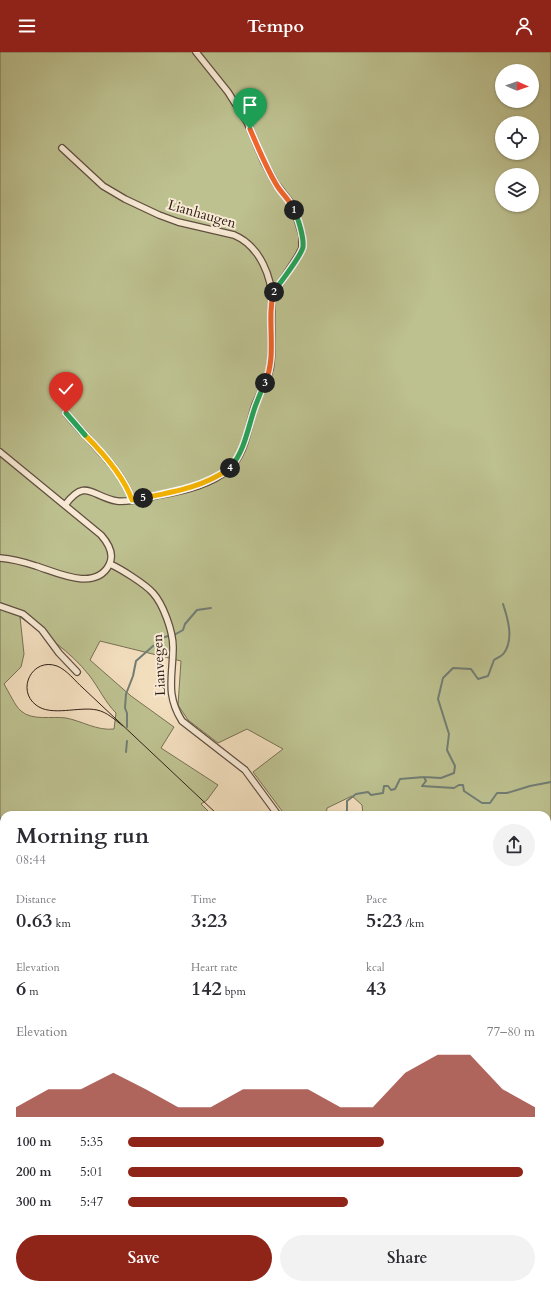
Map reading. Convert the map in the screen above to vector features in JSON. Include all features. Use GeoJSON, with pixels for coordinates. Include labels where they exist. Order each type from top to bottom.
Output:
{"type":"FeatureCollection","features":[{"type":"Feature","properties":{"kind":"street"},"geometry":{"type":"LineString","coordinates":[[196,52],[228,92],[247,122],[264,162],[276,184],[291,203],[297,218],[302,235],[302,248],[272,296]]}},
{"type":"Feature","properties":{"kind":"street","name":"Lianhaugen"},"geometry":{"type":"LineString","coordinates":[[62,148],[103,186],[125,199],[178,222],[241,238],[253,249],[261,260],[268,275],[272,296],[270,369],[255,407],[243,446],[235,462],[224,472],[200,484],[177,491],[132,500],[118,501],[84,490],[75,493],[64,505]]}},
{"type":"Feature","properties":{"kind":"street"},"geometry":{"type":"LineString","coordinates":[[66,413],[118,474],[132,500]]}},
{"type":"Feature","properties":{"kind":"street"},"geometry":{"type":"LineString","coordinates":[[0,452],[104,539],[110,550],[110,564],[105,571],[98,576],[81,579],[10,559],[0,558]]}},
{"type":"Feature","properties":{"kind":"street","name":"Lianvegen"},"geometry":{"type":"LineString","coordinates":[[110,564],[152,592],[167,618],[173,645],[171,695],[176,711],[182,721],[245,770],[275,811]]}},
{"type":"Feature","properties":{"kind":"street"},"geometry":{"type":"LineString","coordinates":[[0,606],[23,614],[42,630],[59,653],[77,672]]}},
{"type":"Feature","properties":{"kind":"green space"},"geometry":{"type":"Polygon","coordinates":[[[0,52],[551,52],[551,811],[363,811],[362,805],[352,796],[327,808],[327,811],[282,811],[253,772],[283,749],[247,729],[218,743],[188,720],[178,705],[181,661],[100,641],[90,660],[131,696],[174,727],[161,748],[218,785],[207,800],[201,804],[208,811],[0,811],[0,52]],[[20,617],[24,654],[21,667],[4,684],[19,709],[31,716],[42,718],[66,718],[102,729],[114,729],[116,713],[89,675],[74,658],[20,617]]]}},
{"type":"Feature","properties":{"kind":"waterway"},"geometry":{"type":"LineString","coordinates":[[347,811],[347,801],[356,794],[368,792],[371,795],[383,793],[384,786],[388,786],[391,790],[395,789],[400,779],[424,777],[441,778],[454,773],[455,766],[447,750],[449,734],[438,699],[443,678],[453,668],[471,669],[478,679],[488,676],[494,660],[504,653],[509,642],[508,622],[503,604]]}},
{"type":"Feature","properties":{"kind":"waterway"},"geometry":{"type":"LineString","coordinates":[[174,635],[183,630],[185,624],[197,610],[211,608]]}},
{"type":"Feature","properties":{"kind":"waterway"},"geometry":{"type":"LineString","coordinates":[[127,727],[127,713],[125,708],[126,694],[133,676],[136,661],[153,646],[160,643],[162,638],[168,636]]}},
{"type":"Feature","properties":{"kind":"waterway"},"geometry":{"type":"LineString","coordinates":[[126,752],[127,741]]}},
{"type":"Feature","properties":{"kind":"waterway"},"geometry":{"type":"LineString","coordinates":[[424,777],[426,781],[422,786],[454,788],[459,785],[463,785],[464,791],[482,803],[490,803],[497,793],[507,793],[530,786],[551,782]]}},
{"type":"Feature","properties":{"kind":"tram line"},"geometry":{"type":"LineString","coordinates":[[123,726],[108,714],[97,710],[82,709],[57,711],[49,710],[36,705],[30,699],[27,691],[27,684],[30,676],[34,670],[40,666],[48,664],[57,666],[64,670],[214,811]]}},
{"type":"Feature","properties":{"kind":"route"},"geometry":{"type":"LineString","coordinates":[[66,413],[118,474],[132,500],[187,489],[217,477],[230,468],[235,462],[243,446],[255,407],[270,369],[272,296],[300,255],[303,246],[302,235],[296,214],[291,203],[276,184],[260,154],[250,129]]}}]}
